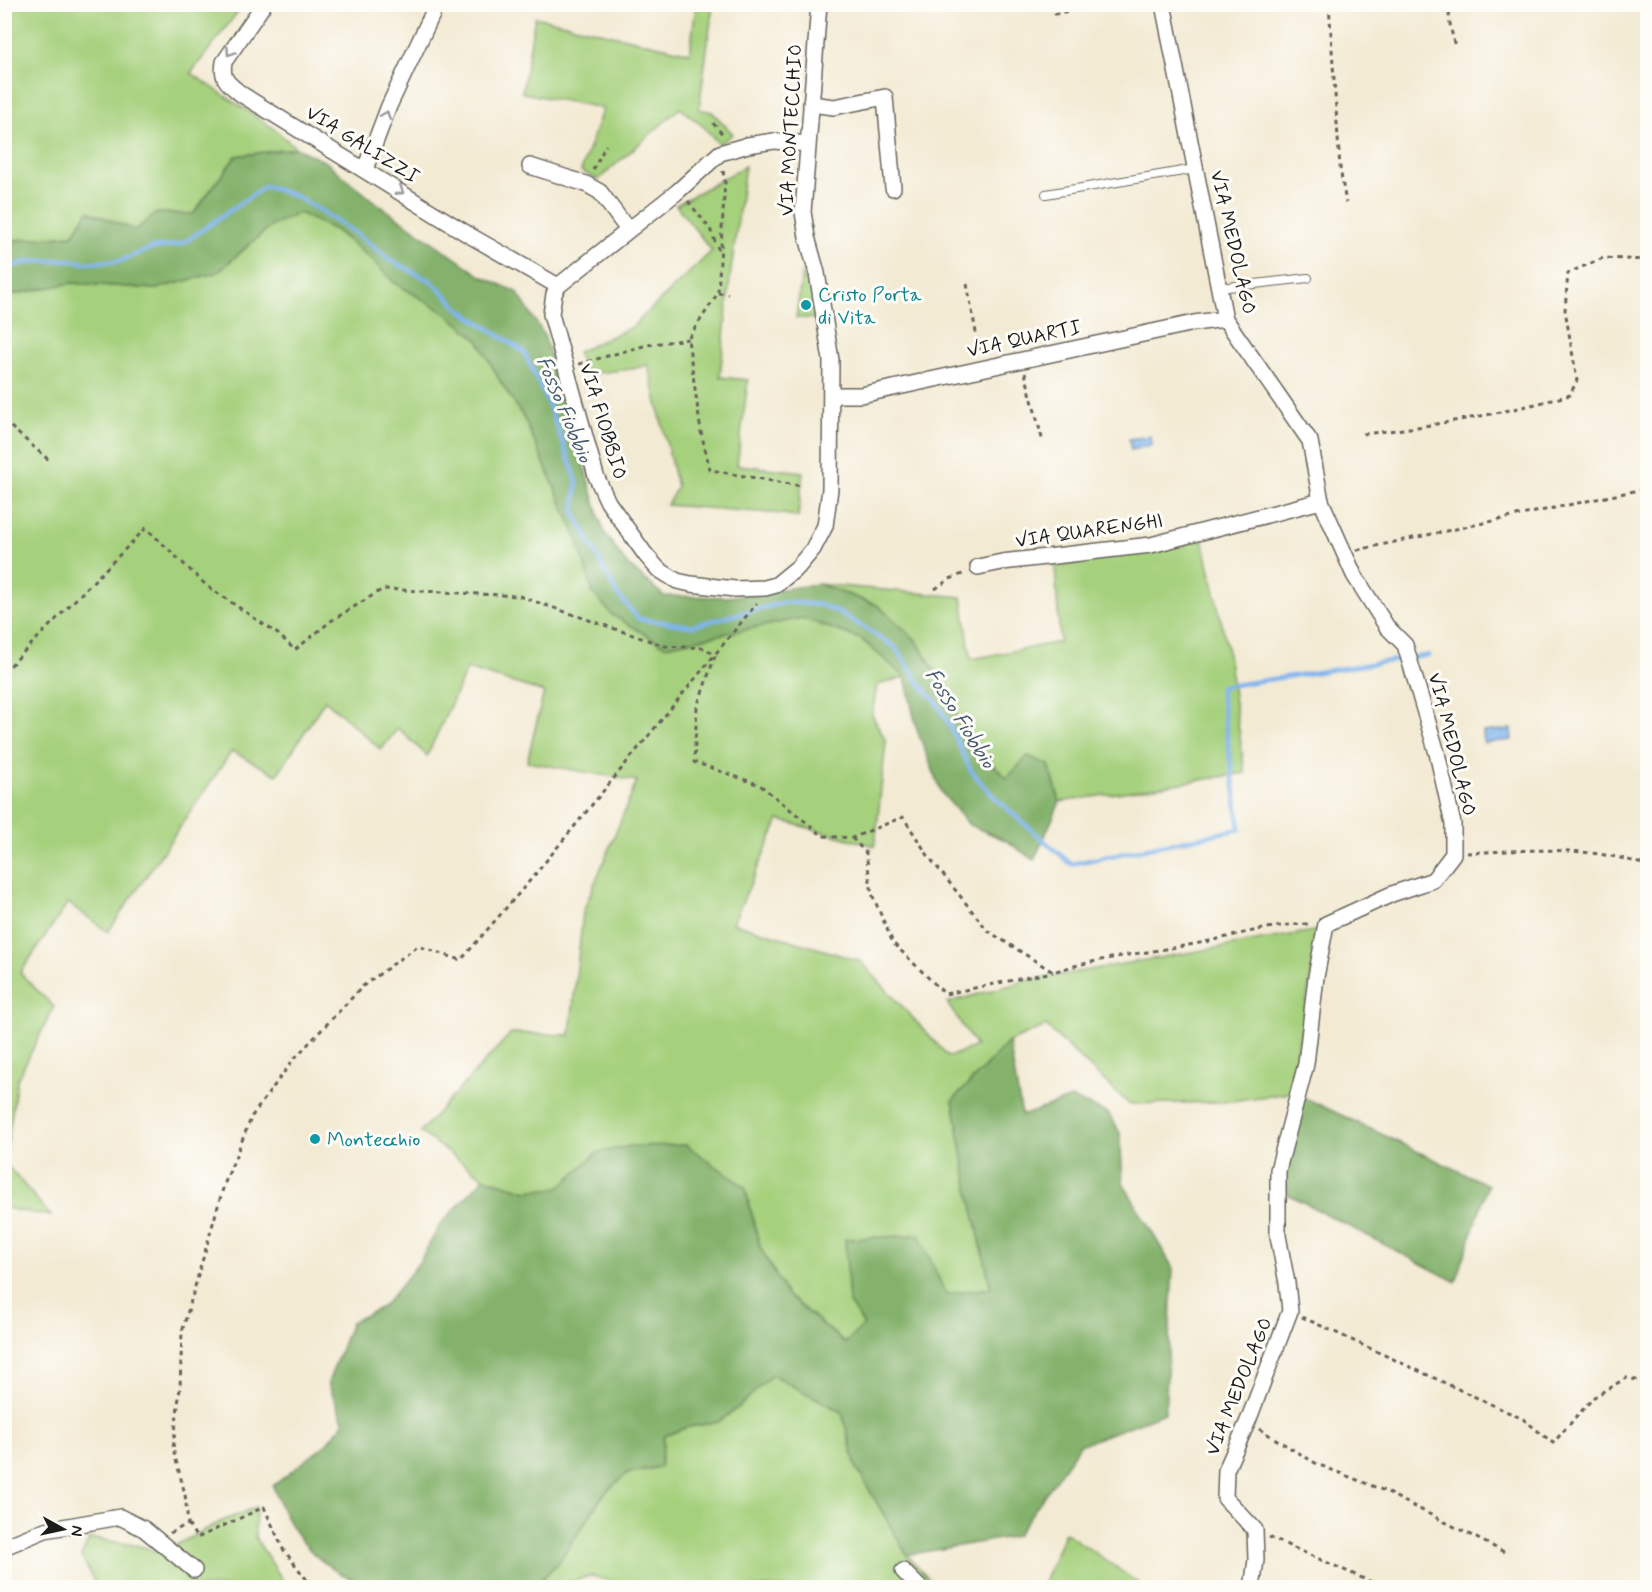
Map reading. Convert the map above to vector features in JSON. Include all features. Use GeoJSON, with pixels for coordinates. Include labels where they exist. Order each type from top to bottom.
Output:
{"type":"FeatureCollection","features":[{"type":"Feature","properties":{"kind":"street","name":"VIA GALIZZI"},"geometry":{"type":"LineString","coordinates":[[264,4],[224,62],[225,80],[241,94],[469,235],[558,286]]}},
{"type":"Feature","properties":{"kind":"street"},"geometry":{"type":"LineString","coordinates":[[365,169],[389,106],[437,4]]}},
{"type":"Feature","properties":{"kind":"street","name":"VIA MONTECCHIO"},"geometry":{"type":"LineString","coordinates":[[763,594],[798,567],[813,549],[825,526],[830,489],[831,360],[826,319],[803,212],[819,4]]}},
{"type":"Feature","properties":{"kind":"street","name":"VIA MEDOLAGO"},"geometry":{"type":"LineString","coordinates":[[1163,4],[1225,319],[1310,441],[1321,501],[1354,575],[1387,627],[1405,645],[1437,753],[1453,824],[1453,854]]}},
{"type":"Feature","properties":{"kind":"street"},"geometry":{"type":"LineString","coordinates":[[811,104],[834,107],[885,98],[893,188]]}},
{"type":"Feature","properties":{"kind":"street"},"geometry":{"type":"LineString","coordinates":[[558,286],[677,192],[720,153],[774,141],[808,144]]}},
{"type":"Feature","properties":{"kind":"street"},"geometry":{"type":"LineString","coordinates":[[530,166],[586,184],[600,192],[628,230]]}},
{"type":"Feature","properties":{"kind":"street","name":"VIA FIOBBIO"},"geometry":{"type":"LineString","coordinates":[[558,286],[554,294],[551,314],[596,476],[608,502],[658,569],[677,581],[763,594]]}},
{"type":"Feature","properties":{"kind":"street","name":"VIA QUARTI"},"geometry":{"type":"LineString","coordinates":[[832,395],[861,395],[1194,323],[1225,319]]}},
{"type":"Feature","properties":{"kind":"street","name":"VIA QUARENGHI"},"geometry":{"type":"LineString","coordinates":[[978,567],[1002,562],[1151,545],[1321,501]]}},
{"type":"Feature","properties":{"kind":"street"},"geometry":{"type":"LineString","coordinates":[[1326,924],[1392,894],[1433,880],[1453,854]]}},
{"type":"Feature","properties":{"kind":"street","name":"VIA MEDOLAGO"},"geometry":{"type":"LineString","coordinates":[[1255,1530],[1225,1498],[1226,1470],[1257,1399],[1290,1311],[1278,1236],[1278,1170],[1306,1064],[1316,977],[1326,924]]}},
{"type":"Feature","properties":{"kind":"street"},"geometry":{"type":"LineString","coordinates":[[4,1546],[45,1530],[120,1517],[144,1529],[194,1570]]}},
{"type":"Feature","properties":{"kind":"street"},"geometry":{"type":"LineString","coordinates":[[1252,1587],[1256,1560],[1255,1530]]}},
{"type":"Feature","properties":{"kind":"street"},"geometry":{"type":"LineString","coordinates":[[903,1571],[920,1587]]}},
{"type":"Feature","properties":{"kind":"lane"},"geometry":{"type":"LineString","coordinates":[[1046,194],[1195,169]]}},
{"type":"Feature","properties":{"kind":"lane"},"geometry":{"type":"LineString","coordinates":[[1219,288],[1308,278]]}},
{"type":"Feature","properties":{"kind":"path"},"geometry":{"type":"LineString","coordinates":[[1053,4],[1055,14],[1073,10],[1072,4]]}},
{"type":"Feature","properties":{"kind":"path"},"geometry":{"type":"LineString","coordinates":[[1329,4],[1340,168],[1346,203]]}},
{"type":"Feature","properties":{"kind":"path"},"geometry":{"type":"LineString","coordinates":[[1450,4],[1449,19],[1455,48]]}},
{"type":"Feature","properties":{"kind":"path"},"geometry":{"type":"LineString","coordinates":[[586,184],[606,145]]}},
{"type":"Feature","properties":{"kind":"path"},"geometry":{"type":"LineString","coordinates":[[720,153],[725,181],[718,293],[688,339],[701,432],[710,470],[801,486]]}},
{"type":"Feature","properties":{"kind":"path"},"geometry":{"type":"LineString","coordinates":[[677,192],[691,204],[710,229],[720,254]]}},
{"type":"Feature","properties":{"kind":"path"},"geometry":{"type":"LineString","coordinates":[[1363,434],[1454,422],[1510,411],[1570,395],[1577,380],[1565,310],[1568,273],[1603,258],[1647,260]]}},
{"type":"Feature","properties":{"kind":"path"},"geometry":{"type":"LineString","coordinates":[[967,284],[983,368]]}},
{"type":"Feature","properties":{"kind":"path"},"geometry":{"type":"LineString","coordinates":[[718,293],[728,294]]}},
{"type":"Feature","properties":{"kind":"path"},"geometry":{"type":"LineString","coordinates":[[566,367],[647,345],[688,339]]}},
{"type":"Feature","properties":{"kind":"path"},"geometry":{"type":"LineString","coordinates":[[1022,360],[1043,442]]}},
{"type":"Feature","properties":{"kind":"path"},"geometry":{"type":"LineString","coordinates":[[4,421],[51,462]]}},
{"type":"Feature","properties":{"kind":"path"},"geometry":{"type":"LineString","coordinates":[[1344,553],[1647,488]]}},
{"type":"Feature","properties":{"kind":"path"},"geometry":{"type":"LineString","coordinates":[[4,672],[146,528],[207,586],[278,634],[295,650],[331,621],[383,589],[519,596],[665,646],[706,648],[715,656]]}},
{"type":"Feature","properties":{"kind":"path"},"geometry":{"type":"LineString","coordinates":[[935,589],[950,579],[978,567]]}},
{"type":"Feature","properties":{"kind":"path"},"geometry":{"type":"LineString","coordinates":[[323,1587],[310,1584],[284,1549],[264,1507],[196,1538],[188,1524],[185,1494],[173,1449],[180,1388],[182,1332],[224,1185],[252,1116],[293,1060],[363,986],[418,946],[461,960],[715,656],[763,594]]}},
{"type":"Feature","properties":{"kind":"path"},"geometry":{"type":"LineString","coordinates":[[715,656],[697,707],[694,762],[760,785],[823,836],[852,838],[903,817],[929,857],[988,931],[1053,972]]}},
{"type":"Feature","properties":{"kind":"path"},"geometry":{"type":"LineString","coordinates":[[852,838],[866,853],[872,894],[893,943],[945,994],[1053,972],[1084,962],[1190,945],[1292,924],[1326,924]]}},
{"type":"Feature","properties":{"kind":"path"},"geometry":{"type":"LineString","coordinates":[[1453,854],[1567,849],[1607,855],[1647,866]]}},
{"type":"Feature","properties":{"kind":"path"},"geometry":{"type":"LineString","coordinates":[[1290,1311],[1523,1419],[1553,1443],[1594,1397],[1626,1378],[1647,1382]]}},
{"type":"Feature","properties":{"kind":"path"},"geometry":{"type":"LineString","coordinates":[[1262,1432],[1317,1464],[1380,1489],[1504,1552]]}},
{"type":"Feature","properties":{"kind":"path"},"geometry":{"type":"LineString","coordinates":[[157,1539],[188,1524]]}},
{"type":"Feature","properties":{"kind":"path"},"geometry":{"type":"LineString","coordinates":[[1255,1530],[1385,1587]]}},
{"type":"Feature","properties":{"kind":"path"},"geometry":{"type":"LineString","coordinates":[[602,1587],[651,1587]]}},
{"type":"Feature","properties":{"kind":"green space"},"geometry":{"type":"Polygon","coordinates":[[[17,4],[243,5],[191,73],[273,128],[296,148],[236,156],[193,214],[157,213],[135,231],[88,211],[73,235],[5,241],[5,15],[17,4]]]}},
{"type":"Feature","properties":{"kind":"green space"},"geometry":{"type":"Polygon","coordinates":[[[696,5],[713,5],[699,109],[712,112],[733,134],[719,144],[704,127],[680,108],[598,180],[581,171],[603,108],[522,93],[535,17],[690,53],[696,5]]]}},
{"type":"Feature","properties":{"kind":"green space"},"geometry":{"type":"Polygon","coordinates":[[[296,148],[326,162],[371,199],[481,276],[517,292],[544,335],[604,532],[626,563],[664,596],[728,597],[818,584],[877,605],[916,640],[950,695],[964,737],[1007,778],[1028,756],[1049,765],[1060,802],[1034,860],[1005,840],[969,825],[942,793],[917,730],[905,677],[861,639],[802,618],[665,646],[612,615],[593,593],[577,538],[524,418],[500,381],[478,340],[446,313],[395,283],[369,257],[335,230],[299,213],[272,225],[218,272],[156,289],[72,283],[5,296],[5,241],[73,235],[88,211],[135,230],[157,213],[193,214],[236,156],[296,148]]]}},
{"type":"Feature","properties":{"kind":"green space"},"geometry":{"type":"Polygon","coordinates":[[[745,166],[720,377],[748,380],[737,465],[803,472],[798,517],[667,505],[677,487],[648,365],[586,374],[577,352],[632,327],[712,251],[676,205],[745,166]]]}},
{"type":"Feature","properties":{"kind":"green space"},"geometry":{"type":"Polygon","coordinates":[[[299,213],[335,230],[369,257],[395,283],[446,313],[478,340],[500,381],[524,418],[577,538],[593,593],[665,646],[802,618],[861,639],[905,677],[877,685],[872,715],[886,741],[875,846],[779,820],[733,923],[860,961],[949,1057],[976,1046],[947,1003],[1025,981],[1320,930],[1289,1093],[1224,1102],[1129,1104],[1046,1026],[1009,1042],[953,1100],[969,1192],[991,1288],[946,1294],[846,1239],[849,1303],[864,1325],[846,1343],[787,1295],[760,1247],[745,1187],[597,1153],[559,1188],[527,1191],[484,1178],[420,1132],[511,1033],[570,1035],[583,912],[637,781],[527,762],[544,692],[467,669],[427,756],[398,728],[381,750],[325,700],[277,775],[232,751],[108,932],[68,903],[20,973],[54,1007],[17,1080],[5,1161],[5,296],[72,283],[156,289],[218,272],[272,225],[299,213]]]}},
{"type":"Feature","properties":{"kind":"green space"},"geometry":{"type":"Polygon","coordinates":[[[802,273],[826,319],[796,318],[802,273]]]}},
{"type":"Feature","properties":{"kind":"green space"},"geometry":{"type":"Polygon","coordinates":[[[1203,540],[1227,647],[1245,773],[1060,802],[1049,765],[1007,779],[964,737],[950,695],[916,640],[877,605],[818,584],[962,597],[971,659],[1060,642],[1055,566],[1203,540]]]}},
{"type":"Feature","properties":{"kind":"green space"},"geometry":{"type":"Polygon","coordinates":[[[1009,1042],[1022,1116],[1071,1098],[1108,1113],[1120,1133],[1123,1183],[1173,1268],[1165,1413],[1080,1445],[1016,1536],[907,1555],[856,1467],[842,1412],[772,1375],[739,1407],[718,1422],[688,1427],[664,1436],[660,1467],[627,1473],[604,1494],[558,1563],[533,1587],[393,1589],[376,1587],[357,1581],[324,1563],[299,1537],[288,1521],[273,1486],[324,1446],[344,1423],[328,1383],[351,1322],[384,1306],[418,1264],[440,1225],[484,1178],[527,1191],[559,1188],[597,1153],[631,1146],[686,1145],[745,1187],[760,1247],[787,1295],[845,1343],[864,1325],[849,1303],[845,1239],[919,1235],[946,1294],[991,1288],[969,1192],[953,1100],[1009,1042]]]}},
{"type":"Feature","properties":{"kind":"green space"},"geometry":{"type":"Polygon","coordinates":[[[1297,1094],[1488,1185],[1456,1282],[1289,1195],[1278,1170],[1297,1094]]]}},
{"type":"Feature","properties":{"kind":"green space"},"geometry":{"type":"Polygon","coordinates":[[[5,1163],[51,1216],[5,1208],[5,1163]]]}},
{"type":"Feature","properties":{"kind":"green space"},"geometry":{"type":"Polygon","coordinates":[[[772,1374],[842,1412],[856,1467],[907,1555],[937,1587],[640,1588],[591,1576],[552,1587],[533,1588],[558,1563],[604,1494],[627,1473],[660,1467],[664,1436],[688,1427],[718,1422],[739,1407],[772,1374]]]}},
{"type":"Feature","properties":{"kind":"green space"},"geometry":{"type":"Polygon","coordinates":[[[256,1507],[255,1537],[287,1587],[97,1587],[81,1556],[90,1538],[141,1546],[161,1553],[218,1523],[256,1507]]]}},
{"type":"Feature","properties":{"kind":"green space"},"geometry":{"type":"Polygon","coordinates":[[[1065,1532],[1144,1587],[1042,1587],[1065,1532]]]}},
{"type":"Feature","properties":{"kind":"water"},"geometry":{"type":"Polygon","coordinates":[[[1150,436],[1152,445],[1131,450],[1129,439],[1150,436]]]}},
{"type":"Feature","properties":{"kind":"water"},"geometry":{"type":"Polygon","coordinates":[[[1511,729],[1512,740],[1484,743],[1483,732],[1511,729]]]}},
{"type":"Feature","properties":{"kind":"waterway","name":"Fosso Fiobbio"},"geometry":{"type":"LineString","coordinates":[[4,268],[27,262],[120,261],[152,248],[182,244],[265,186],[296,196],[343,225],[388,259],[431,281],[462,311],[524,352],[547,401],[577,481],[574,512],[617,594],[639,619],[691,626],[786,602],[821,605],[840,613],[895,647],[923,688],[935,700],[971,771],[995,798],[1071,864],[1240,829],[1220,687],[1429,655]]}},
{"type":"Feature","properties":{"kind":"place","name":"Cristo Porta di Vita"},"geometry":{"type":"Point","coordinates":[806,305]}},
{"type":"Feature","properties":{"kind":"place","name":"Montecchio"},"geometry":{"type":"Point","coordinates":[315,1139]}}]}
